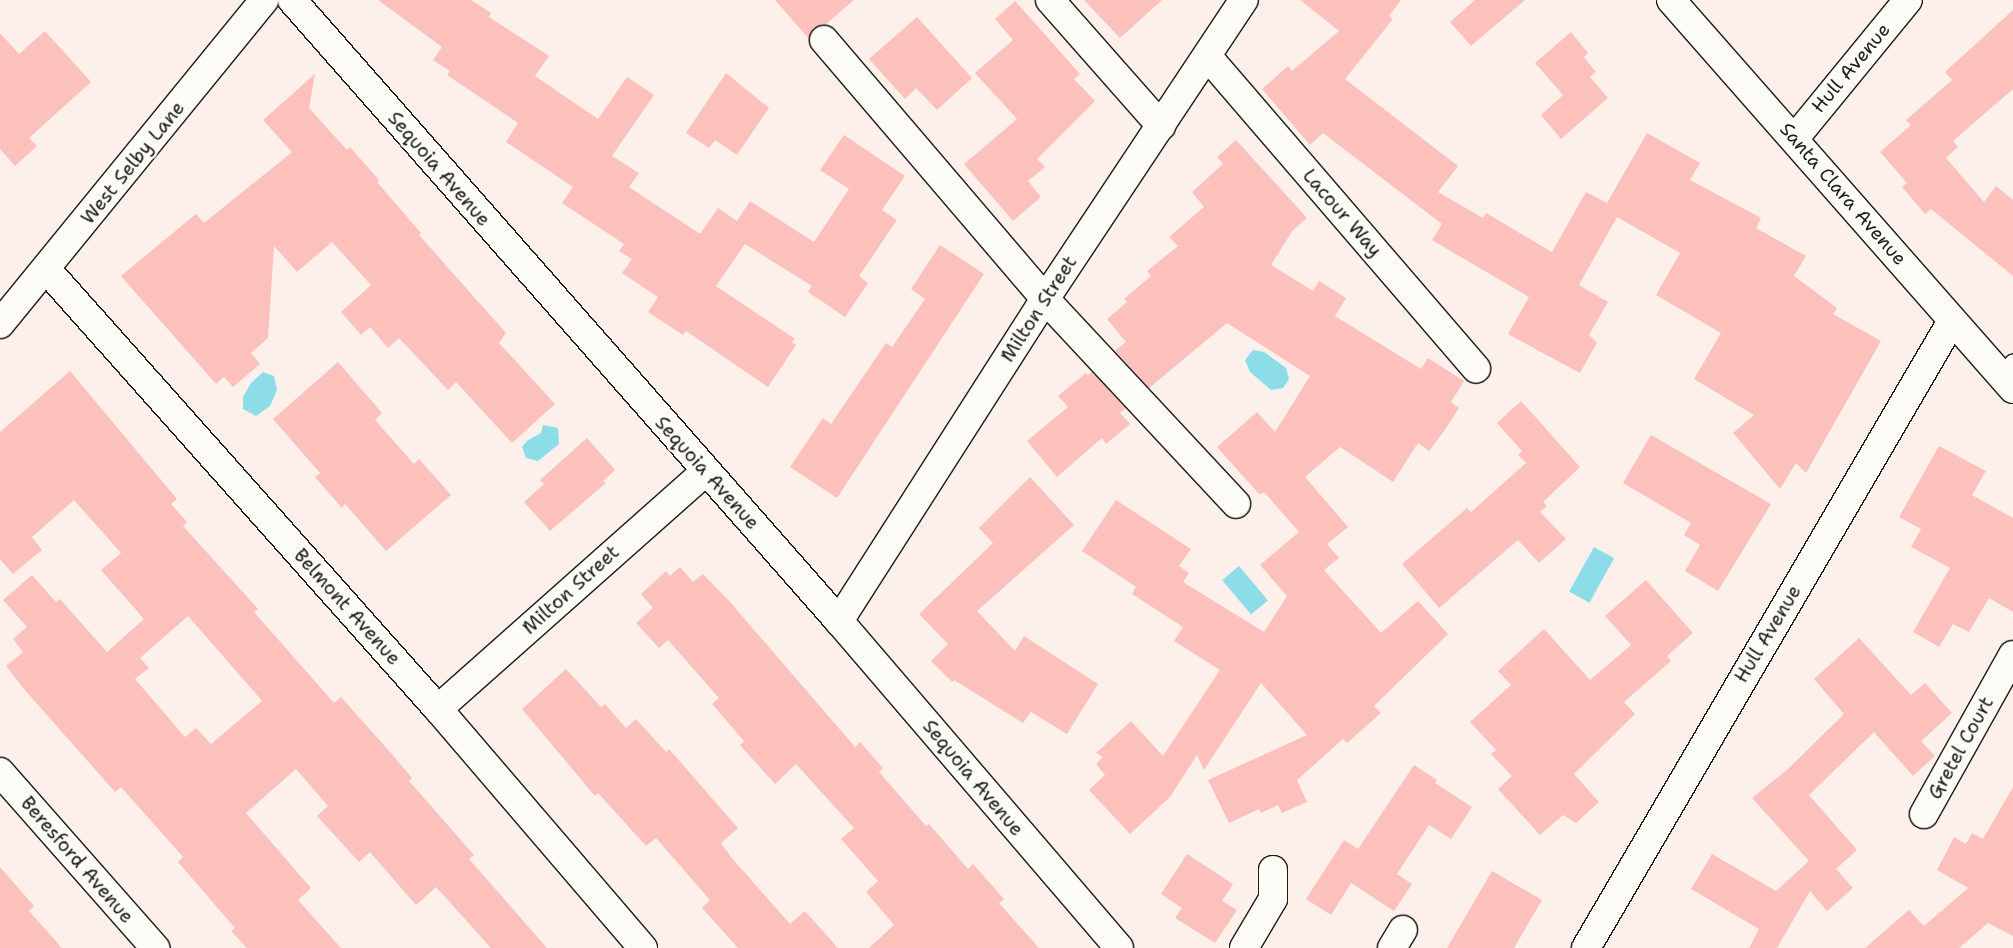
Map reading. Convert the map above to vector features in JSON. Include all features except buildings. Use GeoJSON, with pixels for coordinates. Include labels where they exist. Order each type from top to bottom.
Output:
{"type":"FeatureCollection","features":[{"type":"Feature","properties":{"kind":"street","name":"West Selby Lane"},"geometry":{"type":"LineString","coordinates":[[0,324],[46,270],[264,0]]}},
{"type":"Feature","properties":{"kind":"street","name":"Sequoia Avenue"},"geometry":{"type":"LineString","coordinates":[[292,0],[705,472],[839,621],[1119,948]]}},
{"type":"Feature","properties":{"kind":"street"},"geometry":{"type":"LineString","coordinates":[[1050,0],[1161,126]]}},
{"type":"Feature","properties":{"kind":"street","name":"Milton Street"},"geometry":{"type":"LineString","coordinates":[[839,621],[1045,299],[1208,57],[1244,0]]}},
{"type":"Feature","properties":{"kind":"street","name":"Santa Clara Avenue"},"geometry":{"type":"LineString","coordinates":[[1671,0],[1795,138],[1952,321],[2009,375]]}},
{"type":"Feature","properties":{"kind":"street","name":"Hull Avenue"},"geometry":{"type":"LineString","coordinates":[[1795,138],[1908,0]]}},
{"type":"Feature","properties":{"kind":"street"},"geometry":{"type":"LineString","coordinates":[[824,40],[1045,299],[1236,504]]}},
{"type":"Feature","properties":{"kind":"street","name":"Lacour Way"},"geometry":{"type":"LineString","coordinates":[[1208,57],[1476,369]]}},
{"type":"Feature","properties":{"kind":"street","name":"Belmont Avenue"},"geometry":{"type":"LineString","coordinates":[[46,270],[438,709],[643,948]]}},
{"type":"Feature","properties":{"kind":"street","name":"Hull Avenue"},"geometry":{"type":"LineString","coordinates":[[1586,948],[1952,321]]}},
{"type":"Feature","properties":{"kind":"street","name":"Milton Street"},"geometry":{"type":"LineString","coordinates":[[438,709],[705,472]]}},
{"type":"Feature","properties":{"kind":"street","name":"Gretel Court"},"geometry":{"type":"LineString","coordinates":[[1924,814],[2013,655]]}},
{"type":"Feature","properties":{"kind":"street","name":"Beresford Avenue"},"geometry":{"type":"LineString","coordinates":[[0,772],[155,948]]}},
{"type":"Feature","properties":{"kind":"street"},"geometry":{"type":"LineString","coordinates":[[1244,948],[1273,899],[1273,870]]}},
{"type":"Feature","properties":{"kind":"water"},"geometry":{"type":"Polygon","coordinates":[[[1253,350],[1264,352],[1286,368],[1289,379],[1283,388],[1271,390],[1250,372],[1245,360],[1253,350]]]}},
{"type":"Feature","properties":{"kind":"water"},"geometry":{"type":"Polygon","coordinates":[[[263,372],[274,376],[277,390],[270,406],[256,416],[243,409],[243,397],[251,383],[263,372]]]}},
{"type":"Feature","properties":{"kind":"water"},"geometry":{"type":"Polygon","coordinates":[[[543,425],[558,428],[559,444],[538,461],[526,458],[522,447],[528,440],[541,433],[543,425]]]}},
{"type":"Feature","properties":{"kind":"water"},"geometry":{"type":"Polygon","coordinates":[[[1594,547],[1614,558],[1589,603],[1569,592],[1594,547]]]}},
{"type":"Feature","properties":{"kind":"water"},"geometry":{"type":"Polygon","coordinates":[[[1239,566],[1268,600],[1251,615],[1222,580],[1239,566]]]}}]}
